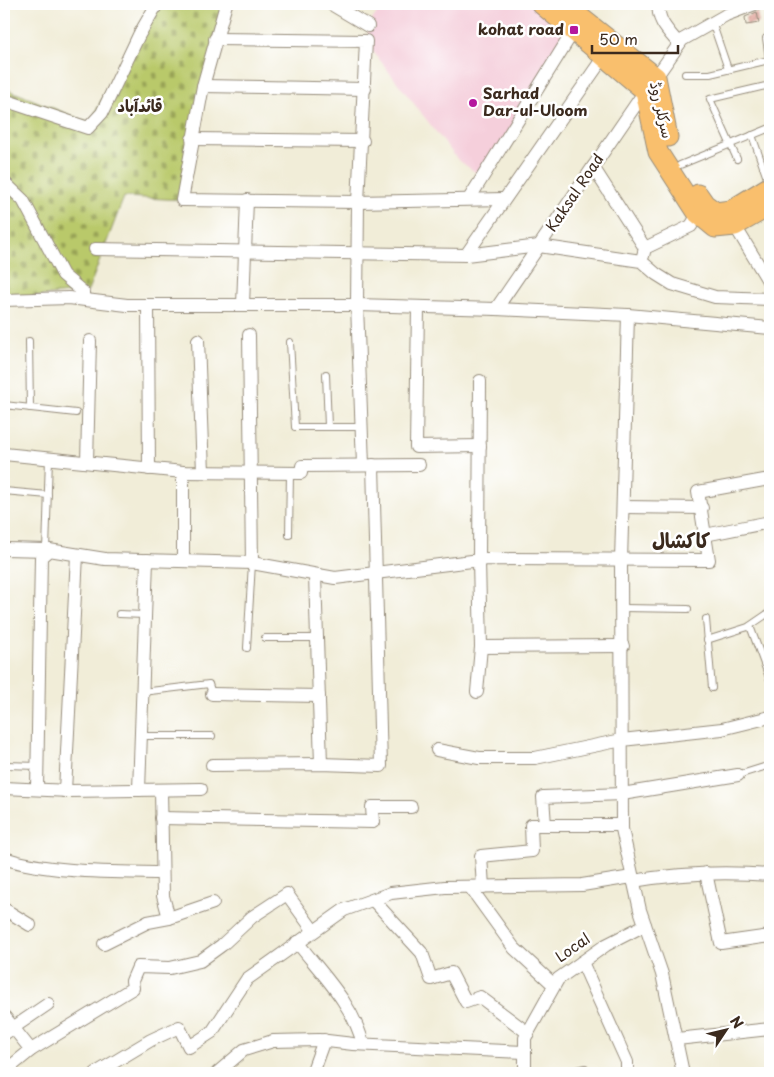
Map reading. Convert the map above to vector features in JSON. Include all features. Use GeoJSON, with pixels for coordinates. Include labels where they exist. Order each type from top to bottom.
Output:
{"type":"FeatureCollection","features":[{"type":"Feature","properties":{"kind":"main road"},"geometry":{"type":"LineString","coordinates":[[541,4],[605,55],[651,84],[658,152],[715,228],[734,226],[770,206]]}},
{"type":"Feature","properties":{"kind":"main road","name":"سرکلر روڈ"},"geometry":{"type":"LineString","coordinates":[[564,4],[651,84],[670,148],[701,209]]}},
{"type":"Feature","properties":{"kind":"main road"},"geometry":{"type":"LineString","coordinates":[[701,209],[716,212],[731,210],[770,186]]}},
{"type":"Feature","properties":{"kind":"street"},"geometry":{"type":"LineString","coordinates":[[4,100],[88,128],[102,113],[139,34],[157,4]]}},
{"type":"Feature","properties":{"kind":"street"},"geometry":{"type":"LineString","coordinates":[[226,4],[203,86],[182,200],[358,202],[504,199]]}},
{"type":"Feature","properties":{"kind":"street"},"geometry":{"type":"LineString","coordinates":[[331,4],[368,26]]}},
{"type":"Feature","properties":{"kind":"street"},"geometry":{"type":"LineString","coordinates":[[659,4],[658,12],[663,24],[679,44]]}},
{"type":"Feature","properties":{"kind":"street","name":"Kaksal Road"},"geometry":{"type":"LineString","coordinates":[[496,309],[682,40],[712,22],[755,4]]}},
{"type":"Feature","properties":{"kind":"street"},"geometry":{"type":"LineString","coordinates":[[469,199],[574,30]]}},
{"type":"Feature","properties":{"kind":"street"},"geometry":{"type":"LineString","coordinates":[[212,765],[321,764],[381,766],[374,573],[368,465],[362,427],[357,305],[358,202],[363,141],[366,41],[215,39]]}},
{"type":"Feature","properties":{"kind":"street"},"geometry":{"type":"LineString","coordinates":[[466,255],[605,55]]}},
{"type":"Feature","properties":{"kind":"street"},"geometry":{"type":"LineString","coordinates":[[203,86],[365,88]]}},
{"type":"Feature","properties":{"kind":"street"},"geometry":{"type":"LineString","coordinates":[[192,139],[363,141]]}},
{"type":"Feature","properties":{"kind":"street"},"geometry":{"type":"LineString","coordinates":[[593,167],[645,248]]}},
{"type":"Feature","properties":{"kind":"street"},"geometry":{"type":"LineString","coordinates":[[4,182],[23,200],[63,275],[83,292],[83,300]]}},
{"type":"Feature","properties":{"kind":"street"},"geometry":{"type":"LineString","coordinates":[[243,305],[247,200]]}},
{"type":"Feature","properties":{"kind":"street"},"geometry":{"type":"LineString","coordinates":[[641,261],[645,248],[691,226],[701,209]]}},
{"type":"Feature","properties":{"kind":"street"},"geometry":{"type":"LineString","coordinates":[[734,226],[770,284]]}},
{"type":"Feature","properties":{"kind":"street"},"geometry":{"type":"LineString","coordinates":[[95,249],[358,255],[466,255],[539,246],[641,261],[656,274],[672,284],[715,297],[770,300]]}},
{"type":"Feature","properties":{"kind":"street"},"geometry":{"type":"LineString","coordinates":[[4,300],[83,300],[126,305],[357,305],[496,309],[628,315],[770,328]]}},
{"type":"Feature","properties":{"kind":"street"},"geometry":{"type":"LineString","coordinates":[[148,305],[149,468]]}},
{"type":"Feature","properties":{"kind":"street"},"geometry":{"type":"LineString","coordinates":[[418,307],[416,447],[480,446]]}},
{"type":"Feature","properties":{"kind":"street"},"geometry":{"type":"LineString","coordinates":[[628,315],[621,561],[623,608],[622,825],[645,926],[662,974],[683,1073]]}},
{"type":"Feature","properties":{"kind":"street"},"geometry":{"type":"LineString","coordinates":[[249,335],[252,563]]}},
{"type":"Feature","properties":{"kind":"street"},"geometry":{"type":"LineString","coordinates":[[198,340],[203,472]]}},
{"type":"Feature","properties":{"kind":"street"},"geometry":{"type":"LineString","coordinates":[[87,462],[90,341]]}},
{"type":"Feature","properties":{"kind":"street"},"geometry":{"type":"LineString","coordinates":[[477,692],[481,647],[479,561],[480,381]]}},
{"type":"Feature","properties":{"kind":"street"},"geometry":{"type":"LineString","coordinates":[[4,454],[183,472],[301,473],[302,466],[419,465]]}},
{"type":"Feature","properties":{"kind":"street"},"geometry":{"type":"LineString","coordinates":[[183,472],[183,560]]}},
{"type":"Feature","properties":{"kind":"street"},"geometry":{"type":"LineString","coordinates":[[4,549],[48,550],[105,559],[252,563],[335,578],[488,559],[709,560],[698,492],[770,479]]}},
{"type":"Feature","properties":{"kind":"street"},"geometry":{"type":"LineString","coordinates":[[624,507],[702,508]]}},
{"type":"Feature","properties":{"kind":"street"},"geometry":{"type":"LineString","coordinates":[[705,535],[770,522]]}},
{"type":"Feature","properties":{"kind":"street"},"geometry":{"type":"LineString","coordinates":[[37,789],[41,557],[48,550]]}},
{"type":"Feature","properties":{"kind":"street"},"geometry":{"type":"LineString","coordinates":[[65,791],[77,555]]}},
{"type":"Feature","properties":{"kind":"street"},"geometry":{"type":"LineString","coordinates":[[139,790],[147,560]]}},
{"type":"Feature","properties":{"kind":"street"},"geometry":{"type":"LineString","coordinates":[[315,574],[321,764]]}},
{"type":"Feature","properties":{"kind":"street"},"geometry":{"type":"LineString","coordinates":[[481,647],[623,646]]}},
{"type":"Feature","properties":{"kind":"street"},"geometry":{"type":"LineString","coordinates":[[212,694],[319,696]]}},
{"type":"Feature","properties":{"kind":"street"},"geometry":{"type":"LineString","coordinates":[[437,750],[479,758],[535,758],[622,740],[722,729],[770,717]]}},
{"type":"Feature","properties":{"kind":"street"},"geometry":{"type":"LineString","coordinates":[[545,825],[543,797],[622,794],[738,775]]}},
{"type":"Feature","properties":{"kind":"street"},"geometry":{"type":"LineString","coordinates":[[4,788],[65,791],[201,789]]}},
{"type":"Feature","properties":{"kind":"street"},"geometry":{"type":"LineString","coordinates":[[161,790],[163,896],[169,918]]}},
{"type":"Feature","properties":{"kind":"street"},"geometry":{"type":"LineString","coordinates":[[161,818],[373,822],[372,807],[411,806]]}},
{"type":"Feature","properties":{"kind":"street"},"geometry":{"type":"LineString","coordinates":[[483,887],[482,856],[532,851],[531,825],[622,825]]}},
{"type":"Feature","properties":{"kind":"street"},"geometry":{"type":"LineString","coordinates":[[4,858],[20,864],[110,872],[162,873]]}},
{"type":"Feature","properties":{"kind":"street"},"geometry":{"type":"LineString","coordinates":[[96,1073],[151,1040],[179,1027],[189,1048],[212,1032],[247,979],[313,930],[344,910],[391,893],[445,887],[582,885],[678,873],[770,875]]}},
{"type":"Feature","properties":{"kind":"street"},"geometry":{"type":"LineString","coordinates":[[706,873],[721,943],[770,936]]}},
{"type":"Feature","properties":{"kind":"street"},"geometry":{"type":"LineString","coordinates":[[470,887],[514,948],[554,985]]}},
{"type":"Feature","properties":{"kind":"street"},"geometry":{"type":"LineString","coordinates":[[4,1072],[31,1050],[134,988],[132,981],[138,967],[170,968],[200,961],[222,945],[252,917],[287,894],[313,930]]}},
{"type":"Feature","properties":{"kind":"street"},"geometry":{"type":"LineString","coordinates":[[373,900],[422,953],[431,979],[451,973],[466,1002],[480,997],[528,1033]]}},
{"type":"Feature","properties":{"kind":"street"},"geometry":{"type":"LineString","coordinates":[[104,944],[148,922],[169,918],[213,902]]}},
{"type":"Feature","properties":{"kind":"street"},"geometry":{"type":"LineString","coordinates":[[4,909],[30,924]]}},
{"type":"Feature","properties":{"kind":"street","name":"Local"},"geometry":{"type":"LineString","coordinates":[[525,1073],[524,1052],[528,1033],[558,979],[606,945],[645,926]]}},
{"type":"Feature","properties":{"kind":"street"},"geometry":{"type":"LineString","coordinates":[[297,942],[344,1000],[358,1027],[363,1044]]}},
{"type":"Feature","properties":{"kind":"street"},"geometry":{"type":"LineString","coordinates":[[582,962],[627,1062],[627,1073]]}},
{"type":"Feature","properties":{"kind":"street"},"geometry":{"type":"LineString","coordinates":[[9,1031],[48,1004]]}},
{"type":"Feature","properties":{"kind":"street"},"geometry":{"type":"LineString","coordinates":[[4,1016],[9,1031],[31,1050]]}},
{"type":"Feature","properties":{"kind":"street"},"geometry":{"type":"LineString","coordinates":[[677,1039],[770,1029]]}},
{"type":"Feature","properties":{"kind":"street"},"geometry":{"type":"LineString","coordinates":[[312,1073],[324,1040]]}},
{"type":"Feature","properties":{"kind":"street"},"geometry":{"type":"LineString","coordinates":[[217,1073],[244,1050],[273,1041],[324,1040],[363,1044],[524,1052]]}},
{"type":"Feature","properties":{"kind":"lane"},"geometry":{"type":"LineString","coordinates":[[712,22],[728,69]]}},
{"type":"Feature","properties":{"kind":"lane"},"geometry":{"type":"LineString","coordinates":[[685,74],[710,74],[728,69],[770,63],[766,38],[770,36]]}},
{"type":"Feature","properties":{"kind":"lane"},"geometry":{"type":"LineString","coordinates":[[737,159],[710,99],[770,86]]}},
{"type":"Feature","properties":{"kind":"lane"},"geometry":{"type":"LineString","coordinates":[[680,166],[770,128]]}},
{"type":"Feature","properties":{"kind":"lane"},"geometry":{"type":"LineString","coordinates":[[752,136],[770,186]]}},
{"type":"Feature","properties":{"kind":"lane"},"geometry":{"type":"LineString","coordinates":[[29,341],[30,408]]}},
{"type":"Feature","properties":{"kind":"lane"},"geometry":{"type":"LineString","coordinates":[[290,342],[295,427],[362,427]]}},
{"type":"Feature","properties":{"kind":"lane"},"geometry":{"type":"LineString","coordinates":[[326,374],[328,427]]}},
{"type":"Feature","properties":{"kind":"lane"},"geometry":{"type":"LineString","coordinates":[[4,405],[76,414]]}},
{"type":"Feature","properties":{"kind":"lane"},"geometry":{"type":"LineString","coordinates":[[48,550],[49,458]]}},
{"type":"Feature","properties":{"kind":"lane"},"geometry":{"type":"LineString","coordinates":[[289,535],[290,473]]}},
{"type":"Feature","properties":{"kind":"lane"},"geometry":{"type":"LineString","coordinates":[[4,491],[48,496]]}},
{"type":"Feature","properties":{"kind":"lane"},"geometry":{"type":"LineString","coordinates":[[247,648],[252,563]]}},
{"type":"Feature","properties":{"kind":"lane"},"geometry":{"type":"LineString","coordinates":[[623,608],[688,609]]}},
{"type":"Feature","properties":{"kind":"lane"},"geometry":{"type":"LineString","coordinates":[[707,640],[750,626],[770,612]]}},
{"type":"Feature","properties":{"kind":"lane"},"geometry":{"type":"LineString","coordinates":[[119,614],[145,615]]}},
{"type":"Feature","properties":{"kind":"lane"},"geometry":{"type":"LineString","coordinates":[[706,619],[712,688]]}},
{"type":"Feature","properties":{"kind":"lane"},"geometry":{"type":"LineString","coordinates":[[750,626],[770,680]]}},
{"type":"Feature","properties":{"kind":"lane"},"geometry":{"type":"LineString","coordinates":[[265,638],[316,638]]}},
{"type":"Feature","properties":{"kind":"lane"},"geometry":{"type":"LineString","coordinates":[[142,692],[209,684],[212,694]]}},
{"type":"Feature","properties":{"kind":"lane"},"geometry":{"type":"LineString","coordinates":[[141,736],[212,736]]}},
{"type":"Feature","properties":{"kind":"lane"},"geometry":{"type":"LineString","coordinates":[[6,765],[38,766]]}},
{"type":"Feature","properties":{"kind":"lane"},"geometry":{"type":"LineString","coordinates":[[738,775],[770,765]]}},
{"type":"Feature","properties":{"kind":"lane"},"geometry":{"type":"LineString","coordinates":[[564,1073],[585,1068]]}},
{"type":"Feature","properties":{"kind":"shaded area","name":"Sarhad Dar-ul-Uloom"},"geometry":{"type":"Polygon","coordinates":[[[383,4],[532,4],[572,36],[487,180],[458,160],[368,45],[368,26],[383,4]]]}},
{"type":"Feature","properties":{"kind":"green space"},"geometry":{"type":"Polygon","coordinates":[[[142,4],[230,4],[192,139],[184,200],[124,197],[88,291],[4,300],[4,88],[90,123],[149,6],[142,4]]]}},
{"type":"Feature","properties":{"kind":"building"},"geometry":{"type":"Polygon","coordinates":[[[757,12],[759,23],[746,25],[745,17],[757,12]]]}},
{"type":"Feature","properties":{"kind":"place","name":"kohat road"},"geometry":{"type":"Point","coordinates":[574,30]}},
{"type":"Feature","properties":{"kind":"place","name":"Sarhad Dar-ul-Uloom"},"geometry":{"type":"Point","coordinates":[473,103]}},
{"type":"Feature","properties":{"kind":"district","name":"قائدآباد"},"geometry":{"type":"Point","coordinates":[140,106]}},
{"type":"Feature","properties":{"kind":"district","name":"کاکشال"},"geometry":{"type":"Point","coordinates":[681,541]}}]}
